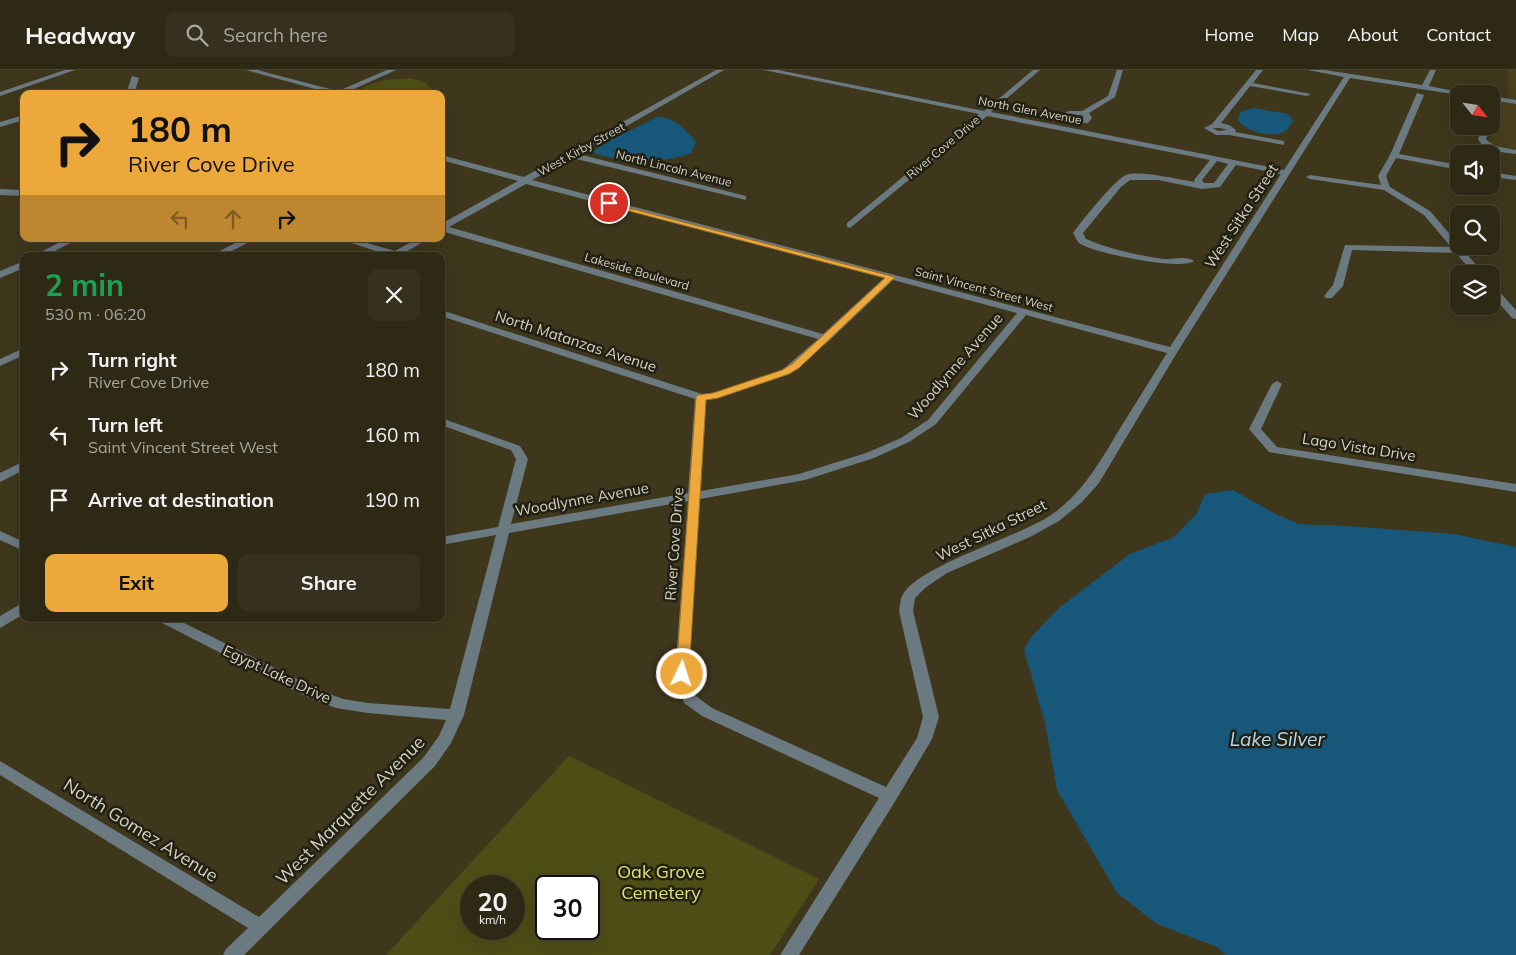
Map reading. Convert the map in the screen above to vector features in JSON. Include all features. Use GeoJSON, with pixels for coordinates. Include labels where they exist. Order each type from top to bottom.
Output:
{"type":"FeatureCollection","features":[{"type":"Feature","properties":{"kind":"street"},"geometry":{"type":"LineString","coordinates":[[0,94],[72,70]]}},
{"type":"Feature","properties":{"kind":"street"},"geometry":{"type":"LineString","coordinates":[[249,70],[327,90]]}},
{"type":"Feature","properties":{"kind":"street"},"geometry":{"type":"LineString","coordinates":[[346,90],[393,70]]}},
{"type":"Feature","properties":{"kind":"street","name":"West Kirby Street"},"geometry":{"type":"LineString","coordinates":[[445,226],[721,70]]}},
{"type":"Feature","properties":{"kind":"street","name":"North Glen Avenue"},"geometry":{"type":"LineString","coordinates":[[767,70],[1288,173]]}},
{"type":"Feature","properties":{"kind":"street","name":"River Cove Drive"},"geometry":{"type":"LineString","coordinates":[[850,224],[1037,70]]}},
{"type":"Feature","properties":{"kind":"street"},"geometry":{"type":"LineString","coordinates":[[1083,113],[1111,97],[1120,70]]}},
{"type":"Feature","properties":{"kind":"street"},"geometry":{"type":"LineString","coordinates":[[1259,70],[1215,125],[1231,128],[1232,132],[1228,133],[1282,143]]}},
{"type":"Feature","properties":{"kind":"street"},"geometry":{"type":"LineString","coordinates":[[1311,70],[1450,91]]}},
{"type":"Feature","properties":{"kind":"street"},"geometry":{"type":"LineString","coordinates":[[1425,87],[1434,70]]}},
{"type":"Feature","properties":{"kind":"street","name":"West Sitka Street"},"geometry":{"type":"LineString","coordinates":[[789,955],[890,796],[924,738],[931,716],[906,611],[908,598],[920,585],[942,570],[1025,534],[1055,518],[1078,500],[1095,480],[1173,351],[1348,76]]}},
{"type":"Feature","properties":{"kind":"street"},"geometry":{"type":"LineString","coordinates":[[131,90],[135,78]]}},
{"type":"Feature","properties":{"kind":"street"},"geometry":{"type":"LineString","coordinates":[[1249,84],[1307,94]]}},
{"type":"Feature","properties":{"kind":"street"},"geometry":{"type":"LineString","coordinates":[[1386,188],[1382,176],[1394,155],[1420,95]]}},
{"type":"Feature","properties":{"kind":"street"},"geometry":{"type":"LineString","coordinates":[[1500,99],[1516,102]]}},
{"type":"Feature","properties":{"kind":"street"},"geometry":{"type":"LineString","coordinates":[[0,125],[20,118]]}},
{"type":"Feature","properties":{"kind":"street"},"geometry":{"type":"LineString","coordinates":[[1484,135],[1482,139],[1484,143],[1495,148],[1516,152]]}},
{"type":"Feature","properties":{"kind":"street","name":"North Lincoln Avenue"},"geometry":{"type":"LineString","coordinates":[[571,155],[743,198]]}},
{"type":"Feature","properties":{"kind":"street"},"geometry":{"type":"LineString","coordinates":[[1394,155],[1450,166]]}},
{"type":"Feature","properties":{"kind":"street","name":"Saint Vincent Street West"},"geometry":{"type":"LineString","coordinates":[[445,157],[517,177],[525,181],[1173,351]]}},
{"type":"Feature","properties":{"kind":"street"},"geometry":{"type":"LineString","coordinates":[[1202,186],[1198,180],[1215,159]]}},
{"type":"Feature","properties":{"kind":"street"},"geometry":{"type":"LineString","coordinates":[[1189,261],[1165,262],[1096,247],[1082,240],[1078,233],[1118,185],[1128,177],[1158,178],[1202,186],[1217,185],[1232,163]]}},
{"type":"Feature","properties":{"kind":"street"},"geometry":{"type":"LineString","coordinates":[[1500,175],[1516,178]]}},
{"type":"Feature","properties":{"kind":"street"},"geometry":{"type":"LineString","coordinates":[[1310,177],[1386,188],[1427,213],[1450,240]]}},
{"type":"Feature","properties":{"kind":"street"},"geometry":{"type":"LineString","coordinates":[[0,192],[20,193]]}},
{"type":"Feature","properties":{"kind":"street","name":"Lakeside Boulevard"},"geometry":{"type":"LineString","coordinates":[[445,229],[826,338]]}},
{"type":"Feature","properties":{"kind":"street"},"geometry":{"type":"LineString","coordinates":[[46,252],[67,242]]}},
{"type":"Feature","properties":{"kind":"street"},"geometry":{"type":"LineString","coordinates":[[223,252],[244,242]]}},
{"type":"Feature","properties":{"kind":"street"},"geometry":{"type":"LineString","coordinates":[[353,242],[385,252]]}},
{"type":"Feature","properties":{"kind":"street"},"geometry":{"type":"LineString","coordinates":[[399,252],[418,242]]}},
{"type":"Feature","properties":{"kind":"street"},"geometry":{"type":"LineString","coordinates":[[1329,296],[1338,286],[1348,247],[1450,250]]}},
{"type":"Feature","properties":{"kind":"street"},"geometry":{"type":"LineString","coordinates":[[1462,255],[1471,265]]}},
{"type":"Feature","properties":{"kind":"street"},"geometry":{"type":"LineString","coordinates":[[0,275],[20,266]]}},
{"type":"Feature","properties":{"kind":"street"},"geometry":{"type":"LineString","coordinates":[[701,397],[715,396],[786,372],[826,338],[891,277]]}},
{"type":"Feature","properties":{"kind":"street"},"geometry":{"type":"LineString","coordinates":[[1500,298],[1516,316]]}},
{"type":"Feature","properties":{"kind":"street","name":"Woodlynne Avenue"},"geometry":{"type":"LineString","coordinates":[[445,540],[802,477],[836,467],[904,441],[920,432],[932,422],[1023,312]]}},
{"type":"Feature","properties":{"kind":"street","name":"North Matanzas Avenue"},"geometry":{"type":"LineString","coordinates":[[445,314],[701,397]]}},
{"type":"Feature","properties":{"kind":"street"},"geometry":{"type":"LineString","coordinates":[[0,363],[20,353]]}},
{"type":"Feature","properties":{"kind":"street","name":"Lago Vista Drive"},"geometry":{"type":"LineString","coordinates":[[1277,384],[1255,429],[1273,450],[1516,488]]}},
{"type":"Feature","properties":{"kind":"street","name":"River Cove Drive"},"geometry":{"type":"LineString","coordinates":[[701,397],[682,674],[689,699],[707,712],[890,796]]}},
{"type":"Feature","properties":{"kind":"street","name":"West Marquette Avenue"},"geometry":{"type":"LineString","coordinates":[[232,955],[429,762],[446,739],[456,714],[522,459],[516,448],[445,422]]}},
{"type":"Feature","properties":{"kind":"street"},"geometry":{"type":"LineString","coordinates":[[0,478],[20,467]]}},
{"type":"Feature","properties":{"kind":"street"},"geometry":{"type":"LineString","coordinates":[[0,535],[20,545]]}},
{"type":"Feature","properties":{"kind":"street"},"geometry":{"type":"LineString","coordinates":[[0,623],[20,610]]}},
{"type":"Feature","properties":{"kind":"street","name":"Egypt Lake Drive"},"geometry":{"type":"LineString","coordinates":[[170,622],[314,694],[341,704],[368,708],[456,714]]}},
{"type":"Feature","properties":{"kind":"street","name":"North Gomez Avenue"},"geometry":{"type":"LineString","coordinates":[[0,767],[260,927]]}},
{"type":"Feature","properties":{"kind":"shaded area"},"geometry":{"type":"Polygon","coordinates":[[[1507,70],[1516,70],[1516,100],[1508,99],[1507,70]]]}},
{"type":"Feature","properties":{"kind":"shaded area"},"geometry":{"type":"Polygon","coordinates":[[[1500,101],[1516,104],[1516,150],[1490,143],[1491,135],[1500,135],[1500,101]]]}},
{"type":"Feature","properties":{"kind":"green space"},"geometry":{"type":"Polygon","coordinates":[[[410,78],[425,82],[432,90],[360,90],[374,83],[410,78]]]}},
{"type":"Feature","properties":{"kind":"green space","name":"Oak Grove Cemetery"},"geometry":{"type":"Polygon","coordinates":[[[569,756],[819,879],[770,955],[386,955],[569,756]]]}},
{"type":"Feature","properties":{"kind":"water"},"geometry":{"type":"Polygon","coordinates":[[[1253,108],[1288,114],[1293,121],[1287,130],[1279,134],[1256,132],[1241,124],[1238,120],[1240,112],[1253,108]]]}},
{"type":"Feature","properties":{"kind":"water"},"geometry":{"type":"Polygon","coordinates":[[[657,117],[674,121],[688,133],[696,142],[691,153],[668,159],[642,161],[615,159],[592,152],[609,141],[657,117]]]}},
{"type":"Feature","properties":{"kind":"water","name":"Lake Silver"},"geometry":{"type":"Polygon","coordinates":[[[1233,490],[1298,524],[1454,534],[1516,547],[1516,955],[1226,955],[1217,947],[1157,924],[1117,893],[1057,790],[1045,723],[1024,650],[1031,637],[1059,608],[1130,554],[1174,537],[1197,513],[1205,494],[1233,490]]]}},
{"type":"Feature","properties":{"kind":"route"},"geometry":{"type":"LineString","coordinates":[[609,203],[891,277],[795,366],[786,372],[715,396],[701,397],[682,674]]}}]}
